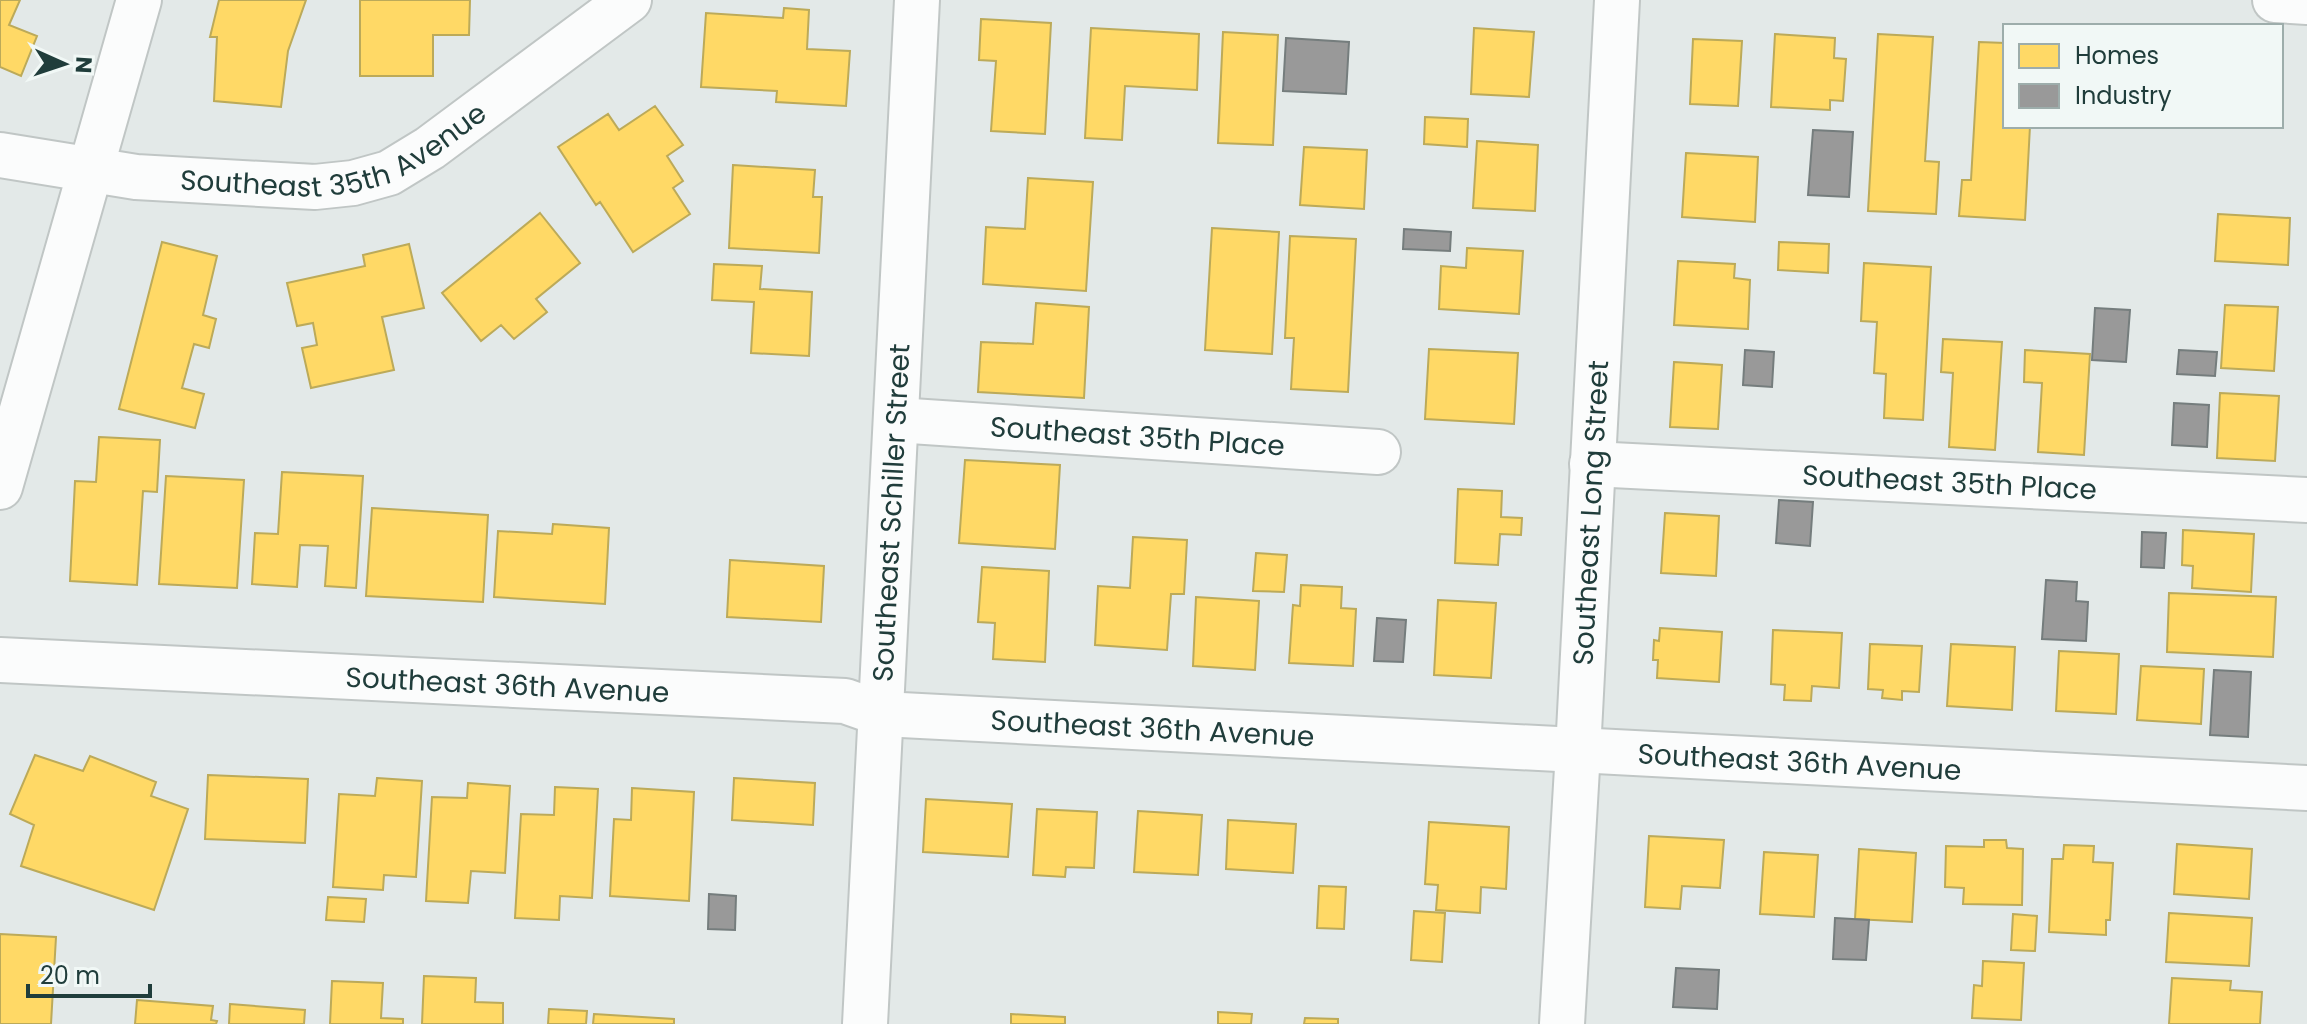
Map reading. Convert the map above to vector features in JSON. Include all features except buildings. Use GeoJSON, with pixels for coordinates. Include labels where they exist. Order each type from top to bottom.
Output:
{"type":"FeatureCollection","features":[{"type":"Feature","properties":{"kind":"street"},"geometry":{"type":"LineString","coordinates":[[0,487],[139,0]]}},
{"type":"Feature","properties":{"kind":"street","name":"Southeast 35th Avenue"},"geometry":{"type":"LineString","coordinates":[[0,155],[136,177],[315,187],[353,183],[389,173],[430,148],[629,0]]}},
{"type":"Feature","properties":{"kind":"street","name":"Southeast Schiller Street"},"geometry":{"type":"LineString","coordinates":[[865,1024],[917,0]]}},
{"type":"Feature","properties":{"kind":"street","name":"Southeast Long Street"},"geometry":{"type":"LineString","coordinates":[[1562,1024],[1617,0]]}},
{"type":"Feature","properties":{"kind":"street"},"geometry":{"type":"LineString","coordinates":[[2275,0],[2307,2]]}},
{"type":"Feature","properties":{"kind":"street","name":"Southeast 35th Place"},"geometry":{"type":"LineString","coordinates":[[896,420],[1378,452]]}},
{"type":"Feature","properties":{"kind":"street","name":"Southeast 35th Place"},"geometry":{"type":"LineString","coordinates":[[1592,464],[2307,500]]}},
{"type":"Feature","properties":{"kind":"street","name":"Southeast 36th Avenue"},"geometry":{"type":"LineString","coordinates":[[0,660],[845,701],[882,714],[2307,788]]}}]}
